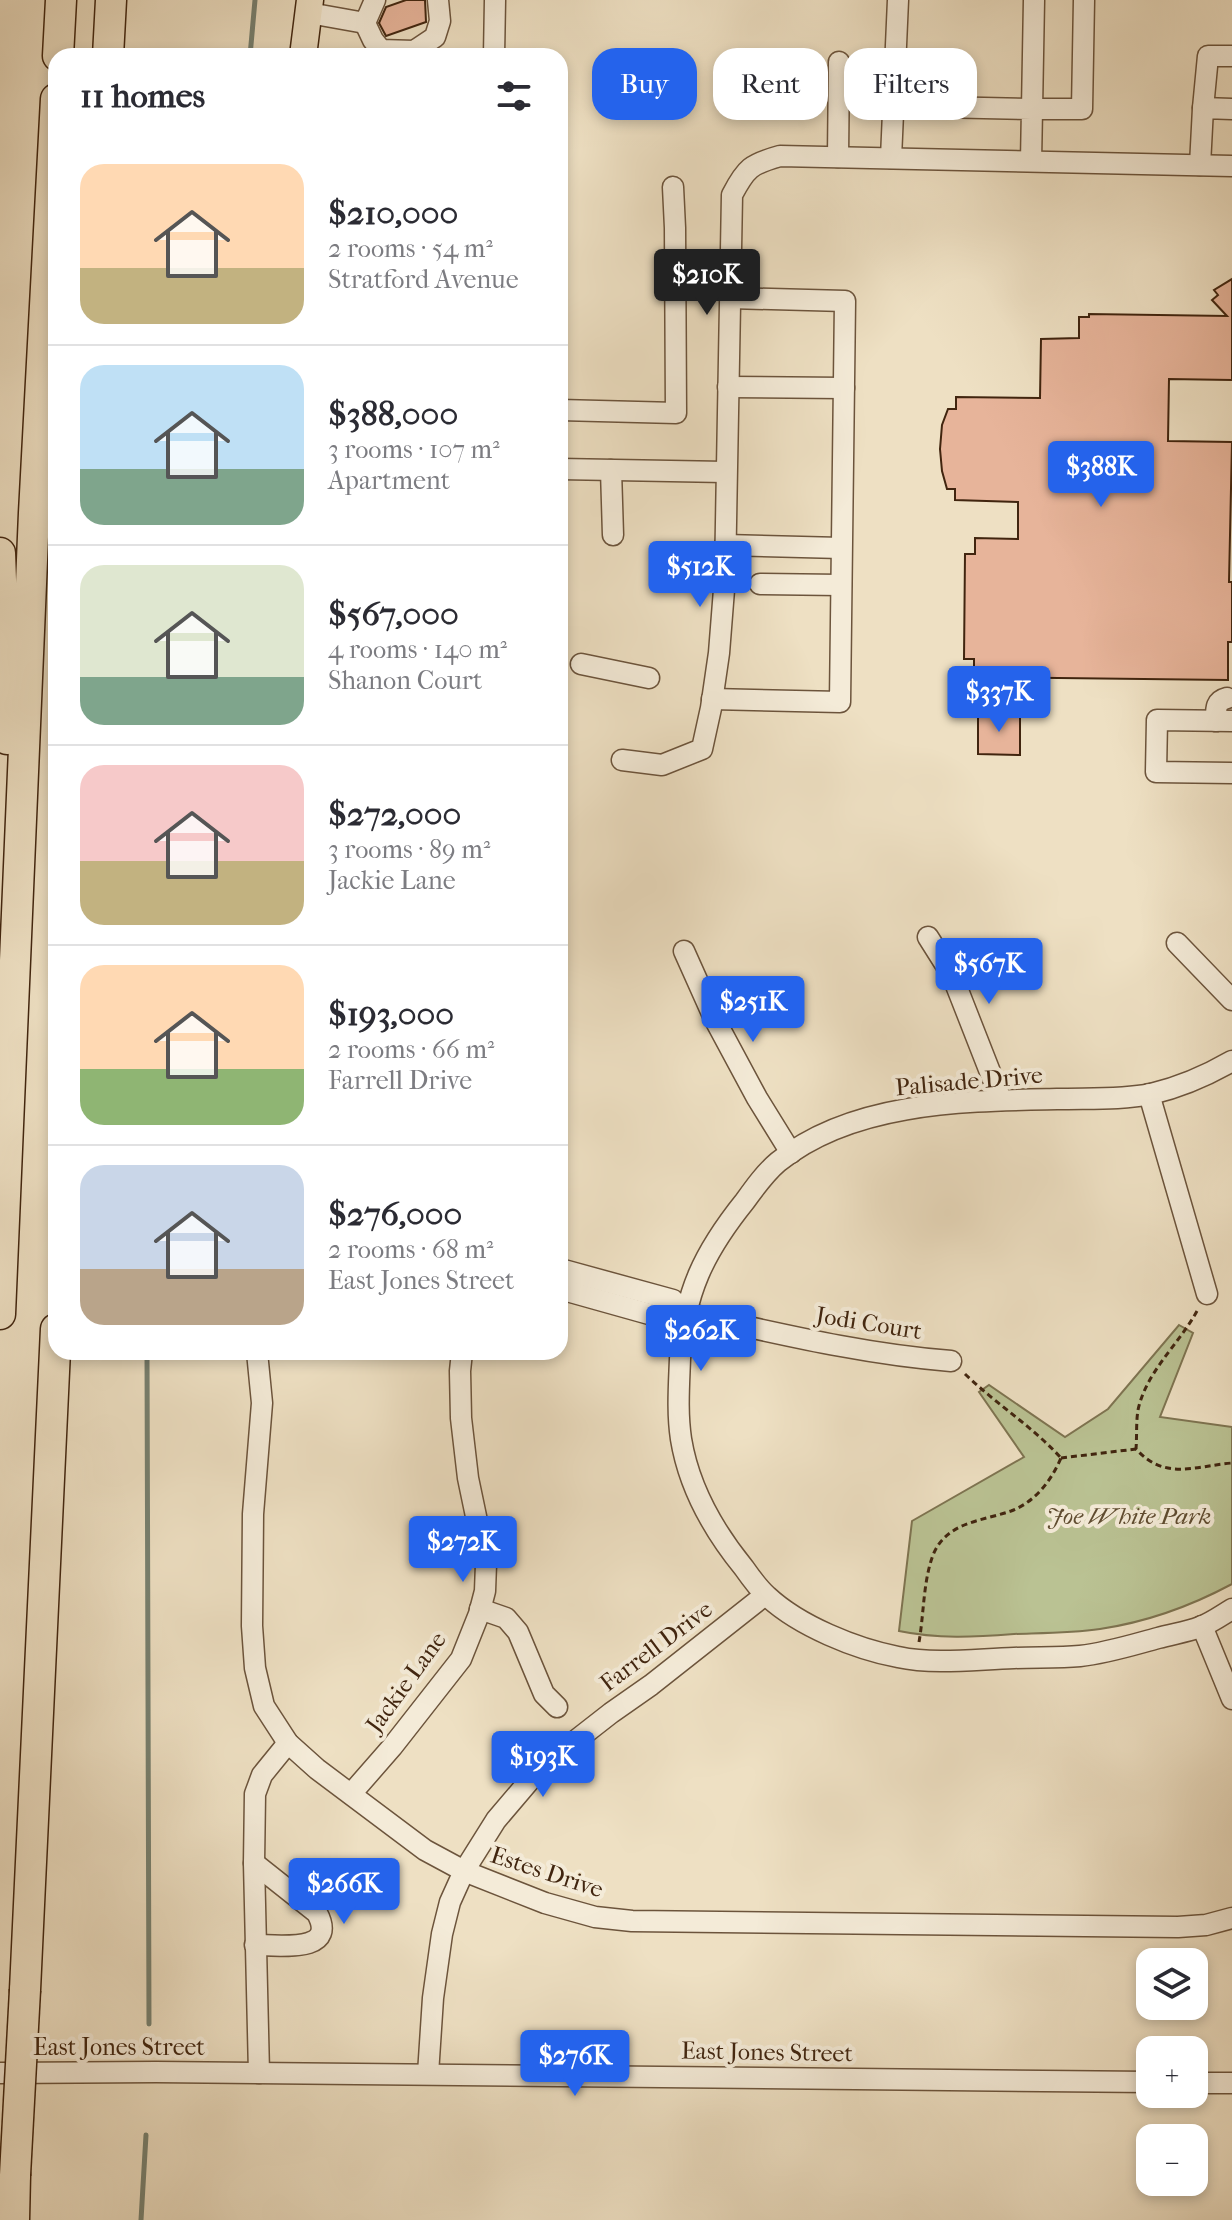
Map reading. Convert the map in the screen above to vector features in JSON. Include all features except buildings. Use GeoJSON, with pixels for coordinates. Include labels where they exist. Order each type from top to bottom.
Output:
{"type":"FeatureCollection","features":[{"type":"Feature","properties":{"kind":"highway"},"geometry":{"type":"LineString","coordinates":[[58,48],[61,0]]}},
{"type":"Feature","properties":{"kind":"highway"},"geometry":{"type":"LineString","coordinates":[[108,48],[111,0]]}},
{"type":"Feature","properties":{"kind":"highway"},"geometry":{"type":"LineString","coordinates":[[0,1314],[14,949],[48,261]]}},
{"type":"Feature","properties":{"kind":"highway"},"geometry":{"type":"LineString","coordinates":[[0,553],[14,949]]}},
{"type":"Feature","properties":{"kind":"highway"},"geometry":{"type":"LineString","coordinates":[[14,2220],[55,1360]]}},
{"type":"Feature","properties":{"kind":"main road"},"geometry":{"type":"LineString","coordinates":[[304,48],[310,6]]}},
{"type":"Feature","properties":{"kind":"street"},"geometry":{"type":"LineString","coordinates":[[310,6],[355,14],[375,0]]}},
{"type":"Feature","properties":{"kind":"street"},"geometry":{"type":"LineString","coordinates":[[418,48],[435,37],[440,21],[438,0]]}},
{"type":"Feature","properties":{"kind":"street"},"geometry":{"type":"LineString","coordinates":[[494,48],[495,0]]}},
{"type":"Feature","properties":{"kind":"street"},"geometry":{"type":"LineString","coordinates":[[895,48],[898,0]]}},
{"type":"Feature","properties":{"kind":"street"},"geometry":{"type":"LineString","coordinates":[[1031,161],[1034,0]]}},
{"type":"Feature","properties":{"kind":"street"},"geometry":{"type":"LineString","coordinates":[[977,108],[1082,109],[1084,0]]}},
{"type":"Feature","properties":{"kind":"street"},"geometry":{"type":"LineString","coordinates":[[355,14],[379,48]]}},
{"type":"Feature","properties":{"kind":"street"},"geometry":{"type":"LineString","coordinates":[[1200,165],[1208,56],[1232,56]]}},
{"type":"Feature","properties":{"kind":"street"},"geometry":{"type":"LineString","coordinates":[[838,157],[839,62]]}},
{"type":"Feature","properties":{"kind":"street"},"geometry":{"type":"LineString","coordinates":[[1203,108],[1232,109]]}},
{"type":"Feature","properties":{"kind":"street"},"geometry":{"type":"LineString","coordinates":[[891,158],[892,120]]}},
{"type":"Feature","properties":{"kind":"street"},"geometry":{"type":"LineString","coordinates":[[622,760],[662,765],[702,749],[719,653],[725,545],[732,195],[742,175],[759,162],[780,156],[1232,166]]}},
{"type":"Feature","properties":{"kind":"street"},"geometry":{"type":"LineString","coordinates":[[568,410],[676,413],[673,187]]}},
{"type":"Feature","properties":{"kind":"street"},"geometry":{"type":"LineString","coordinates":[[712,699],[840,702],[845,301],[730,298]]}},
{"type":"Feature","properties":{"kind":"street"},"geometry":{"type":"LineString","coordinates":[[728,387],[844,388]]}},
{"type":"Feature","properties":{"kind":"street"},"geometry":{"type":"LineString","coordinates":[[568,469],[725,472]]}},
{"type":"Feature","properties":{"kind":"street"},"geometry":{"type":"LineString","coordinates":[[611,470],[613,535]]}},
{"type":"Feature","properties":{"kind":"street"},"geometry":{"type":"LineString","coordinates":[[725,545],[841,548]]}},
{"type":"Feature","properties":{"kind":"street"},"geometry":{"type":"LineString","coordinates":[[760,584],[841,585]]}},
{"type":"Feature","properties":{"kind":"street"},"geometry":{"type":"LineString","coordinates":[[581,664],[649,678]]}},
{"type":"Feature","properties":{"kind":"street"},"geometry":{"type":"LineString","coordinates":[[1227,698],[1216,705],[1224,721],[1157,720],[1156,772],[1232,773]]}},
{"type":"Feature","properties":{"kind":"street"},"geometry":{"type":"LineString","coordinates":[[928,937],[952,975],[1001,1100]]}},
{"type":"Feature","properties":{"kind":"street"},"geometry":{"type":"LineString","coordinates":[[1177,943],[1232,1000]]}},
{"type":"Feature","properties":{"kind":"street"},"geometry":{"type":"LineString","coordinates":[[684,951],[714,1018],[791,1153]]}},
{"type":"Feature","properties":{"kind":"street","name":"Palisade Drive"},"geometry":{"type":"LineString","coordinates":[[1232,1061],[1182,1086],[1149,1094],[942,1104],[900,1111],[826,1133],[791,1153],[762,1178],[714,1244],[701,1268],[685,1313],[678,1403],[681,1441],[697,1497],[737,1559],[765,1595],[780,1607],[819,1630],[869,1650],[917,1660],[1080,1656],[1202,1626],[1232,1609]]}},
{"type":"Feature","properties":{"kind":"street"},"geometry":{"type":"LineString","coordinates":[[1149,1094],[1207,1294]]}},
{"type":"Feature","properties":{"kind":"street","name":"Jodi Court"},"geometry":{"type":"LineString","coordinates":[[568,1271],[673,1300],[685,1313]]}},
{"type":"Feature","properties":{"kind":"street","name":"Jodi Court"},"geometry":{"type":"LineString","coordinates":[[568,1291],[667,1319],[685,1313],[835,1346],[951,1361]]}},
{"type":"Feature","properties":{"kind":"street","name":"Estes Drive"},"geometry":{"type":"LineString","coordinates":[[258,1360],[262,1403],[253,1514],[253,1640],[255,1668],[264,1706],[288,1743],[317,1769],[425,1850],[464,1871],[545,1903],[595,1917],[632,1921],[1178,1927],[1206,1925],[1232,1918]]}},
{"type":"Feature","properties":{"kind":"street","name":"Jackie Lane"},"geometry":{"type":"LineString","coordinates":[[351,1794],[461,1659],[485,1591],[486,1564],[468,1478],[463,1433],[461,1360]]}},
{"type":"Feature","properties":{"kind":"street","name":"Farrell Drive"},"geometry":{"type":"LineString","coordinates":[[428,2074],[433,1998],[450,1902],[464,1871],[496,1820],[530,1780],[600,1721],[765,1595]]}},
{"type":"Feature","properties":{"kind":"street"},"geometry":{"type":"LineString","coordinates":[[480,1609],[506,1618],[518,1632],[544,1694],[557,1707]]}},
{"type":"Feature","properties":{"kind":"street"},"geometry":{"type":"LineString","coordinates":[[1202,1626],[1232,1699]]}},
{"type":"Feature","properties":{"kind":"street"},"geometry":{"type":"LineString","coordinates":[[259,2073],[255,1794],[262,1775],[288,1743]]}},
{"type":"Feature","properties":{"kind":"street"},"geometry":{"type":"LineString","coordinates":[[254,1863],[317,1913],[322,1923],[321,1934],[315,1941],[304,1945],[255,1945]]}},
{"type":"Feature","properties":{"kind":"street","name":"East Jones Street"},"geometry":{"type":"LineString","coordinates":[[0,2073],[1136,2082]]}},
{"type":"Feature","properties":{"kind":"street"},"geometry":{"type":"LineString","coordinates":[[1208,2083],[1232,2083]]}},
{"type":"Feature","properties":{"kind":"path"},"geometry":{"type":"LineString","coordinates":[[1207,1294],[1142,1398],[1137,1419],[1136,1449],[1146,1460],[1166,1467],[1193,1469],[1232,1463]]}},
{"type":"Feature","properties":{"kind":"path"},"geometry":{"type":"LineString","coordinates":[[951,1361],[985,1393],[1042,1437],[1061,1458]]}},
{"type":"Feature","properties":{"kind":"path"},"geometry":{"type":"LineString","coordinates":[[1061,1458],[1136,1449]]}},
{"type":"Feature","properties":{"kind":"path"},"geometry":{"type":"LineString","coordinates":[[917,1660],[928,1575],[933,1555],[941,1541],[965,1524],[1024,1504],[1049,1483],[1061,1458]]}},
{"type":"Feature","properties":{"kind":"green space","name":"Joe White Park"},"geometry":{"type":"Polygon","coordinates":[[[1179,1325],[1193,1333],[1160,1417],[1232,1427],[1232,1584],[1168,1612],[1100,1629],[956,1637],[899,1631],[912,1521],[1024,1457],[979,1392],[989,1385],[1065,1437],[1108,1409],[1179,1325]]]}},
{"type":"Feature","properties":{"kind":"waterway"},"geometry":{"type":"LineString","coordinates":[[251,48],[255,0]]}},
{"type":"Feature","properties":{"kind":"waterway"},"geometry":{"type":"LineString","coordinates":[[147,1360],[149,2024]]}},
{"type":"Feature","properties":{"kind":"waterway"},"geometry":{"type":"LineString","coordinates":[[141,2220],[146,2135]]}}]}
